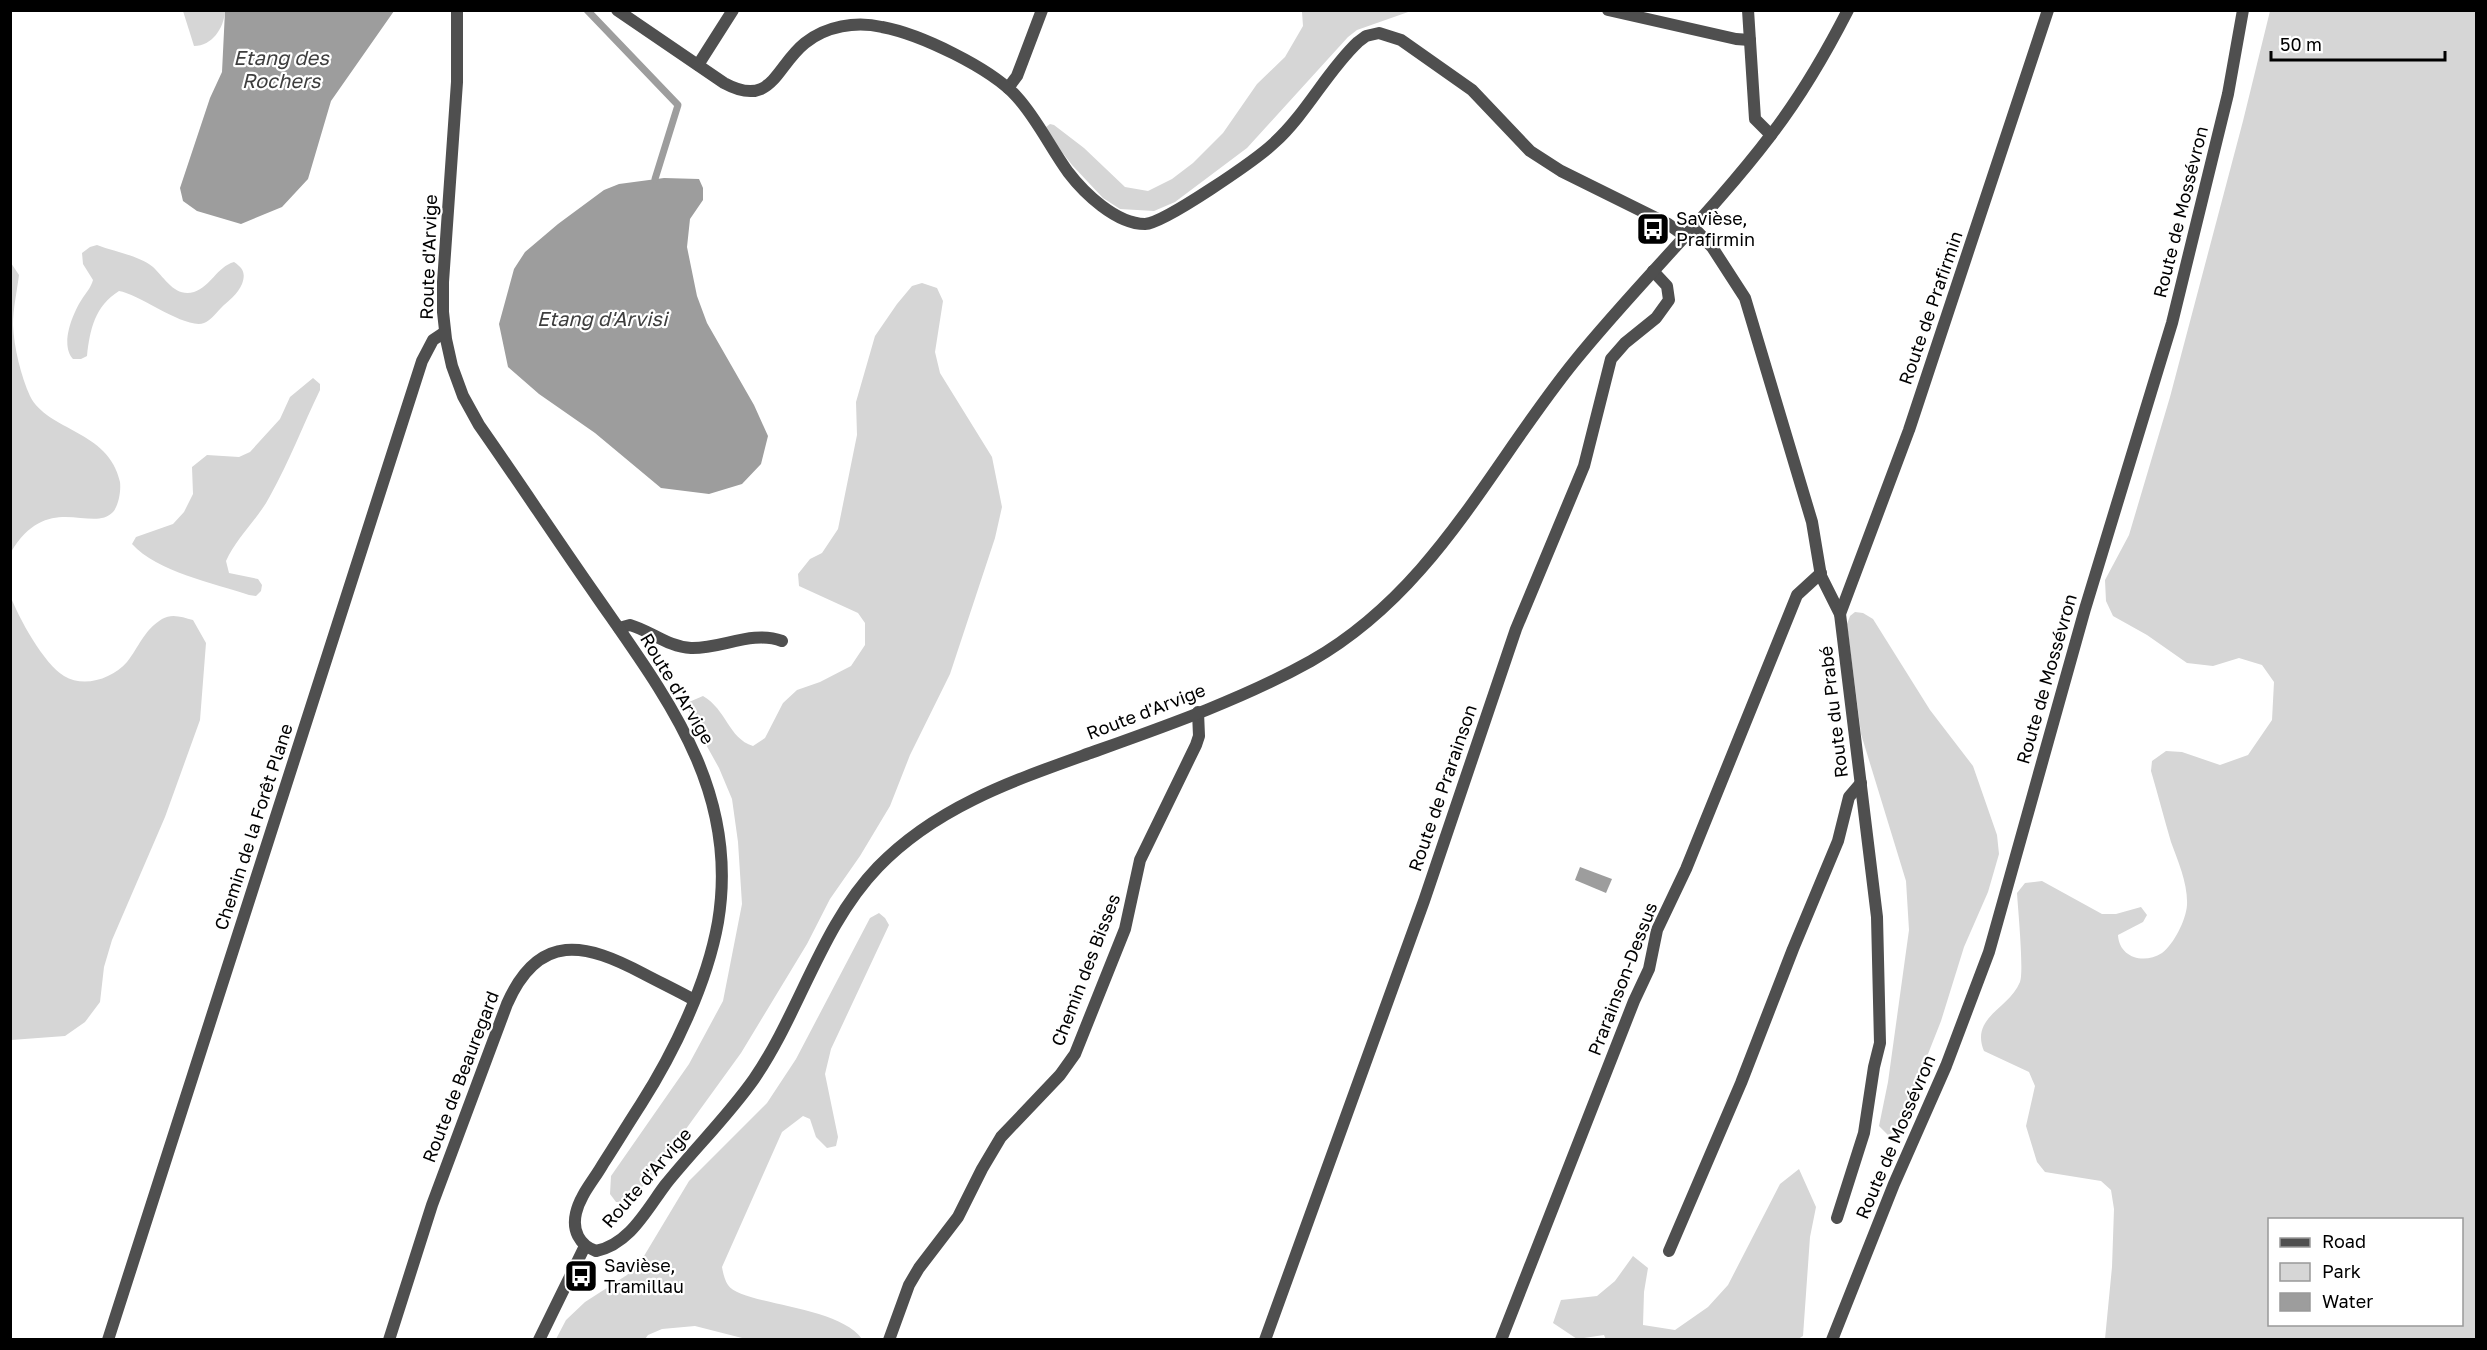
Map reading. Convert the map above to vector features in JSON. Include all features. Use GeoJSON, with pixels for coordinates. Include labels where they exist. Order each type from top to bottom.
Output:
{"type":"FeatureCollection","features":[{"type":"Feature","properties":{"kind":"street","name":"Route d'Arvige"},"geometry":{"type":"LineString","coordinates":[[457,10],[457,82],[443,282],[445,332],[452,366],[475,418],[666,697],[687,735],[708,784],[721,844],[720,909],[694,1000],[643,1101],[580,1201],[575,1222],[576,1232],[585,1246],[600,1251],[625,1236],[754,1079],[848,905],[874,870],[909,838],[948,812],[993,790],[1198,712],[1301,667],[1336,645],[1386,605],[1422,569],[1460,524],[1572,364],[1653,271]]}},
{"type":"Feature","properties":{"kind":"street","name":"Route du Prabé"},"geometry":{"type":"LineString","coordinates":[[618,10],[742,92],[755,91],[774,81],[796,52],[813,37],[845,26],[872,24],[919,38],[984,71],[1008,88],[1029,111],[1068,172],[1085,190],[1122,218],[1139,223],[1151,223],[1212,188],[1268,148],[1297,118],[1358,42],[1373,34],[1390,35],[1443,68],[1472,90],[1517,140],[1537,156],[1575,179],[1689,232],[1712,248],[1745,298],[1812,522],[1821,573],[1840,614],[1877,917],[1881,1043],[1874,1067],[1864,1133],[1837,1218]]}},
{"type":"Feature","properties":{"kind":"street"},"geometry":{"type":"LineString","coordinates":[[698,65],[733,10]]}},
{"type":"Feature","properties":{"kind":"street"},"geometry":{"type":"LineString","coordinates":[[1008,88],[1017,75],[1042,10]]}},
{"type":"Feature","properties":{"kind":"street"},"geometry":{"type":"LineString","coordinates":[[1608,10],[1736,39],[1750,40]]}},
{"type":"Feature","properties":{"kind":"street"},"geometry":{"type":"LineString","coordinates":[[1748,10],[1755,119],[1771,135]]}},
{"type":"Feature","properties":{"kind":"street"},"geometry":{"type":"LineString","coordinates":[[1653,271],[1771,135],[1823,56],[1848,10]]}},
{"type":"Feature","properties":{"kind":"street","name":"Route de Prafirmin"},"geometry":{"type":"LineString","coordinates":[[1840,614],[1909,430],[2048,10]]}},
{"type":"Feature","properties":{"kind":"street","name":"Route de Mossévron"},"geometry":{"type":"LineString","coordinates":[[1832,1340],[1894,1184],[1946,1066],[1989,952],[2085,609],[2172,324],[2226,103],[2243,10]]}},
{"type":"Feature","properties":{"kind":"street","name":"Route de Prarainson"},"geometry":{"type":"LineString","coordinates":[[1265,1340],[1424,901],[1516,629],[1584,466],[1611,359],[1625,343],[1656,318],[1669,300],[1667,286],[1653,271]]}},
{"type":"Feature","properties":{"kind":"street","name":"Chemin de la Forêt Plane"},"geometry":{"type":"LineString","coordinates":[[108,1340],[422,361],[433,340],[445,332]]}},
{"type":"Feature","properties":{"kind":"street","name":"Prarainson-Dessus"},"geometry":{"type":"LineString","coordinates":[[1501,1340],[1634,1001],[1649,969],[1657,930],[1686,869],[1797,596],[1821,573]]}},
{"type":"Feature","properties":{"kind":"street"},"geometry":{"type":"LineString","coordinates":[[619,628],[630,625],[666,641],[689,648],[715,646],[770,636],[782,641]]}},
{"type":"Feature","properties":{"kind":"street","name":"Chemin des Bisses"},"geometry":{"type":"LineString","coordinates":[[889,1340],[909,1285],[919,1268],[958,1217],[996,1143],[1011,1124],[1060,1075],[1075,1054],[1125,929],[1140,860],[1196,745],[1199,736],[1198,712]]}},
{"type":"Feature","properties":{"kind":"street"},"geometry":{"type":"LineString","coordinates":[[1669,1251],[1741,1083],[1838,841],[1849,797],[1861,783]]}},
{"type":"Feature","properties":{"kind":"street","name":"Route de Beauregard"},"geometry":{"type":"LineString","coordinates":[[389,1340],[432,1205],[507,1004],[521,977],[545,957],[558,951],[582,949],[610,957],[694,1000]]}},
{"type":"Feature","properties":{"kind":"street"},"geometry":{"type":"LineString","coordinates":[[539,1340],[585,1246]]}},
{"type":"Feature","properties":{"kind":"green space"},"geometry":{"type":"Polygon","coordinates":[[[183,11],[225,11],[216,35],[206,43],[194,46],[183,11]]]}},
{"type":"Feature","properties":{"kind":"green space"},"geometry":{"type":"Polygon","coordinates":[[[1299,11],[1411,11],[1357,30],[1348,37],[1247,148],[1175,202],[1154,211],[1120,209],[1103,198],[1072,165],[1048,134],[1046,127],[1050,124],[1054,125],[1084,148],[1125,187],[1148,191],[1172,179],[1193,163],[1223,133],[1257,84],[1285,57],[1303,26],[1302,12],[1299,11]]]}},
{"type":"Feature","properties":{"kind":"green space"},"geometry":{"type":"Polygon","coordinates":[[[2270,11],[2476,11],[2476,1339],[2105,1339],[2112,1267],[2114,1209],[2111,1190],[2101,1181],[2045,1172],[2037,1162],[2026,1126],[2035,1086],[2029,1072],[1984,1051],[1981,1039],[1986,1021],[2015,991],[2020,982],[2021,954],[2017,893],[2025,883],[2042,881],[2102,914],[2116,914],[2141,907],[2147,915],[2143,922],[2118,935],[2119,943],[2127,954],[2133,957],[2155,957],[2162,953],[2175,938],[2182,924],[2187,897],[2151,771],[2152,761],[2166,751],[2182,752],[2220,765],[2248,755],[2272,720],[2274,682],[2262,665],[2239,658],[2213,666],[2187,663],[2147,635],[2113,616],[2106,601],[2105,580],[2129,535],[2170,397],[2270,11]]]}},
{"type":"Feature","properties":{"kind":"green space"},"geometry":{"type":"Polygon","coordinates":[[[97,245],[147,263],[170,286],[181,292],[194,292],[200,289],[228,264],[234,262],[240,266],[244,277],[240,288],[211,319],[196,324],[174,317],[119,291],[104,304],[95,319],[87,356],[73,359],[67,345],[70,327],[76,310],[93,280],[83,264],[82,253],[97,245]]]}},
{"type":"Feature","properties":{"kind":"green space"},"geometry":{"type":"Polygon","coordinates":[[[11,263],[19,275],[13,319],[15,343],[21,371],[30,396],[38,408],[91,441],[104,452],[114,465],[120,485],[119,497],[113,512],[93,519],[54,518],[40,523],[25,533],[11,552],[11,263]]]}},
{"type":"Feature","properties":{"kind":"green space"},"geometry":{"type":"Polygon","coordinates":[[[922,283],[937,288],[943,301],[935,352],[940,373],[992,457],[1002,507],[995,538],[950,674],[910,755],[890,806],[860,856],[830,899],[807,944],[741,1053],[649,1180],[627,1202],[616,1202],[610,1194],[611,1176],[689,1064],[723,1001],[742,904],[738,842],[732,799],[719,768],[689,714],[689,702],[703,696],[717,709],[738,737],[753,746],[765,738],[783,703],[797,690],[820,682],[851,666],[865,645],[865,623],[858,613],[799,586],[798,574],[810,559],[822,553],[838,529],[857,435],[856,402],[875,336],[912,286],[922,283]]]}},
{"type":"Feature","properties":{"kind":"green space"},"geometry":{"type":"Polygon","coordinates":[[[313,378],[320,384],[320,390],[283,470],[265,504],[226,561],[229,573],[258,579],[262,585],[261,591],[256,596],[171,569],[143,554],[132,544],[136,537],[173,524],[184,512],[193,494],[192,467],[207,455],[239,457],[250,452],[280,419],[290,397],[313,378]]]}},
{"type":"Feature","properties":{"kind":"green space"},"geometry":{"type":"Polygon","coordinates":[[[10,595],[25,627],[40,651],[56,670],[72,680],[97,680],[114,673],[127,662],[151,628],[166,617],[177,616],[193,620],[206,643],[200,720],[165,817],[112,940],[104,967],[100,1002],[85,1022],[65,1036],[11,1040],[10,595]]]}},
{"type":"Feature","properties":{"kind":"green space"},"geometry":{"type":"Polygon","coordinates":[[[1855,612],[1863,613],[1873,619],[1930,710],[1973,766],[1997,835],[1999,854],[1988,892],[1964,947],[1941,1021],[1898,1130],[1888,1135],[1879,1126],[1888,1082],[1909,930],[1906,881],[1861,734],[1847,624],[1850,616],[1855,612]]]}},
{"type":"Feature","properties":{"kind":"green space"},"geometry":{"type":"Polygon","coordinates":[[[879,913],[889,925],[831,1049],[825,1074],[838,1137],[836,1146],[827,1148],[816,1137],[810,1119],[803,1116],[782,1132],[722,1267],[728,1285],[737,1292],[833,1319],[850,1328],[862,1339],[746,1339],[695,1326],[662,1329],[648,1335],[645,1339],[556,1339],[566,1320],[585,1302],[627,1275],[641,1261],[689,1181],[767,1103],[796,1059],[870,918],[879,913]]]}},
{"type":"Feature","properties":{"kind":"green space"},"geometry":{"type":"Polygon","coordinates":[[[1799,1169],[1816,1207],[1810,1237],[1803,1336],[1798,1339],[1606,1340],[1604,1335],[1577,1339],[1553,1323],[1561,1300],[1597,1296],[1615,1281],[1633,1256],[1648,1268],[1644,1292],[1643,1325],[1675,1330],[1708,1307],[1728,1285],[1780,1184],[1799,1169]]]}},
{"type":"Feature","properties":{"kind":"water","name":"Etang des Rochers"},"geometry":{"type":"Polygon","coordinates":[[[225,11],[394,11],[331,101],[308,179],[282,207],[241,224],[197,211],[183,201],[180,188],[210,98],[222,72],[225,11]]]}},
{"type":"Feature","properties":{"kind":"water","name":"Etang d'Arvisi"},"geometry":{"type":"Polygon","coordinates":[[[664,178],[699,179],[703,188],[703,200],[690,219],[687,247],[697,296],[707,323],[754,405],[768,436],[761,464],[742,484],[709,494],[661,488],[595,433],[539,394],[508,367],[499,324],[514,269],[525,252],[604,190],[619,184],[664,178]]]}},
{"type":"Feature","properties":{"kind":"water"},"geometry":{"type":"Polygon","coordinates":[[[1580,867],[1612,879],[1606,893],[1575,880],[1580,867]]]}},
{"type":"Feature","properties":{"kind":"waterway"},"geometry":{"type":"LineString","coordinates":[[587,10],[678,105],[655,179]]}},
{"type":"Feature","properties":{"kind":"place","name":"Savièse, Prafirmin"},"geometry":{"type":"Point","coordinates":[1653,229]}},
{"type":"Feature","properties":{"kind":"place","name":"Savièse, Tramillau"},"geometry":{"type":"Point","coordinates":[581,1276]}}]}
